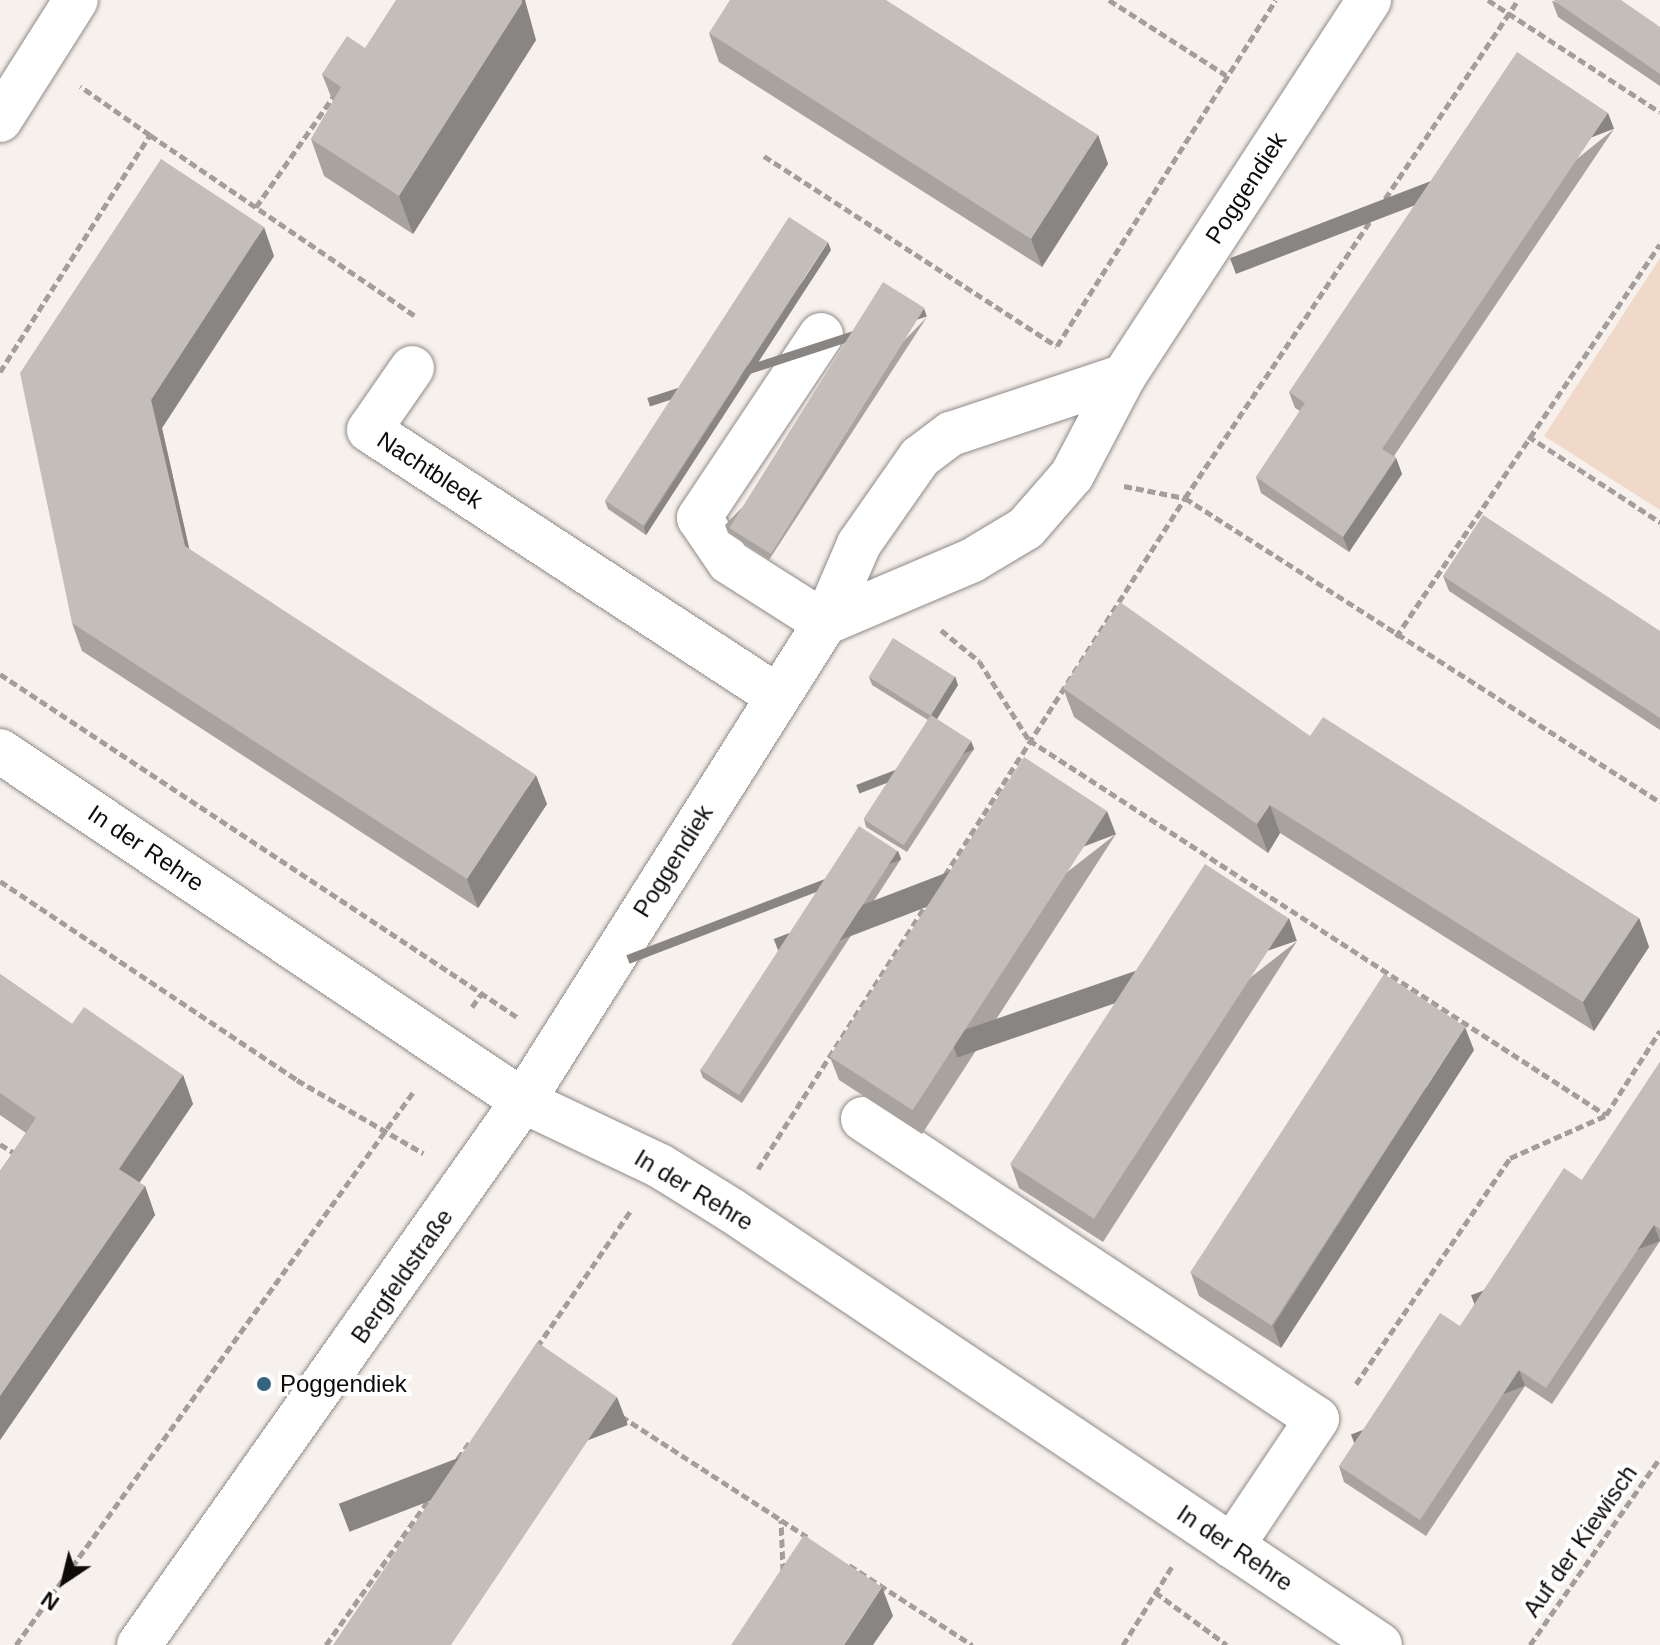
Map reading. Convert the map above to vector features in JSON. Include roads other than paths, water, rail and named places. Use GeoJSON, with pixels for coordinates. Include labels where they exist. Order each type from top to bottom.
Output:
{"type":"FeatureCollection","features":[{"type":"Feature","properties":{"kind":"street"},"geometry":{"type":"LineString","coordinates":[[0,120],[76,0]]}},
{"type":"Feature","properties":{"kind":"street","name":"Poggendiek"},"geometry":{"type":"LineString","coordinates":[[825,623],[878,595],[971,561],[1026,528],[1072,475],[1124,376],[1369,0]]}},
{"type":"Feature","properties":{"kind":"street"},"geometry":{"type":"LineString","coordinates":[[821,335],[699,518],[729,562],[825,623]]}},
{"type":"Feature","properties":{"kind":"street","name":"Nachtbleek"},"geometry":{"type":"LineString","coordinates":[[412,368],[369,430],[777,696]]}},
{"type":"Feature","properties":{"kind":"street","name":"Poggendiek"},"geometry":{"type":"LineString","coordinates":[[523,1101],[825,623],[859,544],[920,457],[951,434],[1124,376]]}},
{"type":"Feature","properties":{"kind":"street","name":"In der Rehre"},"geometry":{"type":"LineString","coordinates":[[0,751],[523,1101],[660,1166],[731,1210],[1380,1645]]}},
{"type":"Feature","properties":{"kind":"street","name":"Bergfeldstraße"},"geometry":{"type":"LineString","coordinates":[[139,1645],[523,1101]]}},
{"type":"Feature","properties":{"kind":"street"},"geometry":{"type":"LineString","coordinates":[[863,1119],[1317,1419],[1216,1535]]}},
{"type":"Feature","properties":{"kind":"place","name":"Poggendiek"},"geometry":{"type":"Point","coordinates":[264,1384]}}]}
